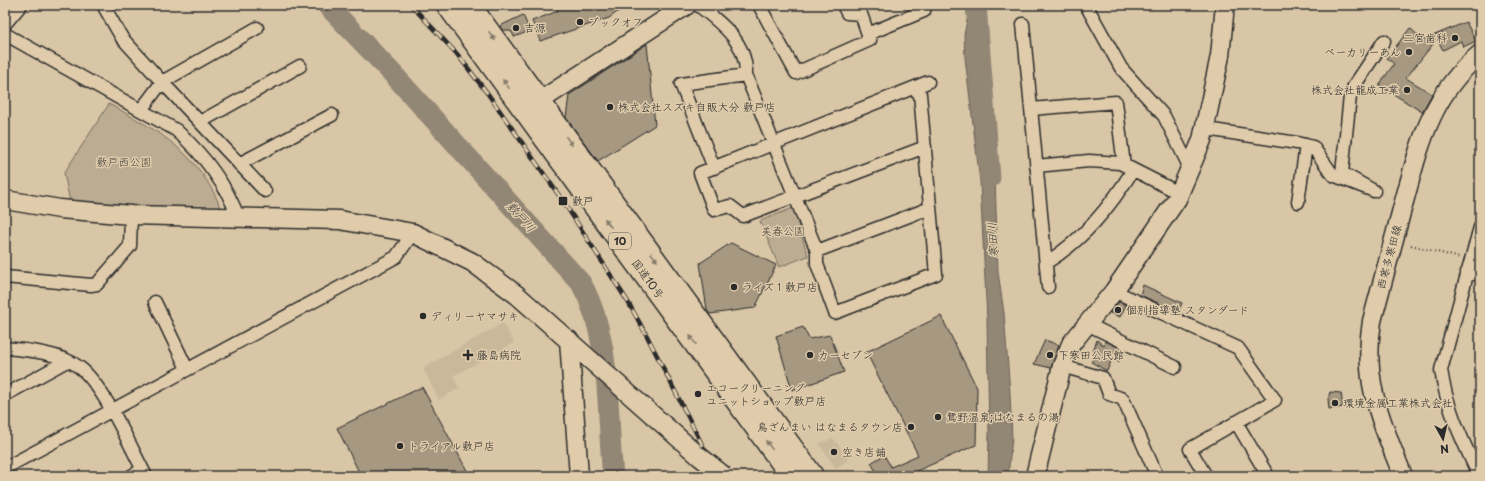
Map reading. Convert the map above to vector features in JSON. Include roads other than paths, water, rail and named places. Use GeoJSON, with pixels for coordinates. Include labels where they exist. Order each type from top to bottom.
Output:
{"type":"FeatureCollection","features":[{"type":"Feature","properties":{"kind":"highway","name":"国道10号"},"geometry":{"type":"LineString","coordinates":[[448,5],[532,106],[812,476]]}},
{"type":"Feature","properties":{"kind":"highway","name":"国道10号"},"geometry":{"type":"LineString","coordinates":[[469,5],[532,106],[792,476]]}},
{"type":"Feature","properties":{"kind":"street"},"geometry":{"type":"LineString","coordinates":[[5,24],[22,5]]}},
{"type":"Feature","properties":{"kind":"street"},"geometry":{"type":"LineString","coordinates":[[103,5],[122,38],[265,191]]}},
{"type":"Feature","properties":{"kind":"street"},"geometry":{"type":"LineString","coordinates":[[532,106],[687,5]]}},
{"type":"Feature","properties":{"kind":"street"},"geometry":{"type":"LineString","coordinates":[[698,5],[725,28],[738,42],[745,56],[746,75],[816,251],[817,264],[835,313],[936,274],[920,94],[913,88]]}},
{"type":"Feature","properties":{"kind":"street"},"geometry":{"type":"LineString","coordinates":[[759,5],[796,73],[870,40],[861,14],[847,13],[843,5]]}},
{"type":"Feature","properties":{"kind":"street"},"geometry":{"type":"LineString","coordinates":[[868,34],[924,11],[925,5]]}},
{"type":"Feature","properties":{"kind":"street"},"geometry":{"type":"LineString","coordinates":[[1086,5],[1121,68],[1164,116],[1190,168]]}},
{"type":"Feature","properties":{"kind":"street"},"geometry":{"type":"LineString","coordinates":[[1035,476],[1062,366],[1071,344],[1114,291],[1139,257],[1179,193],[1206,129],[1220,56],[1225,5]]}},
{"type":"Feature","properties":{"kind":"street"},"geometry":{"type":"LineString","coordinates":[[1022,24],[1048,287]]}},
{"type":"Feature","properties":{"kind":"street"},"geometry":{"type":"LineString","coordinates":[[141,110],[162,82],[257,28]]}},
{"type":"Feature","properties":{"kind":"street"},"geometry":{"type":"LineString","coordinates":[[5,34],[176,130],[194,146],[212,168],[233,202],[239,219]]}},
{"type":"Feature","properties":{"kind":"street"},"geometry":{"type":"LineString","coordinates":[[1206,129],[1313,147],[1333,175],[1374,191],[1342,173],[1350,96],[1354,86],[1384,41]]}},
{"type":"Feature","properties":{"kind":"street","name":"西寒多寒田線"},"geometry":{"type":"LineString","coordinates":[[1403,476],[1382,425],[1370,381],[1368,344],[1372,321],[1425,129],[1443,94],[1463,70],[1480,54]]}},
{"type":"Feature","properties":{"kind":"street"},"geometry":{"type":"LineString","coordinates":[[200,122],[300,66]]}},
{"type":"Feature","properties":{"kind":"street"},"geometry":{"type":"LineString","coordinates":[[714,168],[681,84],[746,75]]}},
{"type":"Feature","properties":{"kind":"street"},"geometry":{"type":"LineString","coordinates":[[925,147],[743,216],[730,206],[714,210],[700,173],[928,82]]}},
{"type":"Feature","properties":{"kind":"street"},"geometry":{"type":"LineString","coordinates":[[1031,109],[1116,102],[1128,168],[1098,220],[1072,245],[1046,262]]}},
{"type":"Feature","properties":{"kind":"street"},"geometry":{"type":"LineString","coordinates":[[239,164],[332,115]]}},
{"type":"Feature","properties":{"kind":"street"},"geometry":{"type":"LineString","coordinates":[[1298,202],[1306,145]]}},
{"type":"Feature","properties":{"kind":"street"},"geometry":{"type":"LineString","coordinates":[[1036,166],[1089,161],[1120,163],[1179,193]]}},
{"type":"Feature","properties":{"kind":"street"},"geometry":{"type":"LineString","coordinates":[[5,200],[60,209],[131,215],[239,219],[339,220],[413,233],[472,262],[517,295],[699,456],[724,476]]}},
{"type":"Feature","properties":{"kind":"street"},"geometry":{"type":"LineString","coordinates":[[816,251],[930,208]]}},
{"type":"Feature","properties":{"kind":"street"},"geometry":{"type":"LineString","coordinates":[[5,277],[97,284],[130,246],[131,215]]}},
{"type":"Feature","properties":{"kind":"street"},"geometry":{"type":"LineString","coordinates":[[1479,476],[1449,410],[1444,394],[1441,370],[1480,227]]}},
{"type":"Feature","properties":{"kind":"street"},"geometry":{"type":"LineString","coordinates":[[5,468],[396,257],[413,233]]}},
{"type":"Feature","properties":{"kind":"street"},"geometry":{"type":"LineString","coordinates":[[1469,266],[1480,275]]}},
{"type":"Feature","properties":{"kind":"street"},"geometry":{"type":"LineString","coordinates":[[1114,291],[1238,348],[1275,400],[1190,449],[1206,476]]}},
{"type":"Feature","properties":{"kind":"street"},"geometry":{"type":"LineString","coordinates":[[155,302],[187,369]]}},
{"type":"Feature","properties":{"kind":"street"},"geometry":{"type":"LineString","coordinates":[[1087,324],[1175,366]]}},
{"type":"Feature","properties":{"kind":"street"},"geometry":{"type":"LineString","coordinates":[[569,340],[579,476]]}},
{"type":"Feature","properties":{"kind":"street"},"geometry":{"type":"LineString","coordinates":[[5,348],[48,354],[78,366],[93,380],[144,473],[131,476]]}},
{"type":"Feature","properties":{"kind":"street"},"geometry":{"type":"LineString","coordinates":[[5,395],[67,361]]}},
{"type":"Feature","properties":{"kind":"street"},"geometry":{"type":"LineString","coordinates":[[1062,366],[1103,378],[1109,394],[1123,399],[1157,476]]}},
{"type":"Feature","properties":{"kind":"street"},"geometry":{"type":"LineString","coordinates":[[1236,422],[1268,476]]}},
{"type":"Feature","properties":{"kind":"water"},"geometry":{"type":"Polygon","coordinates":[[[970,5],[975,5],[972,34],[976,115],[992,160],[995,177],[998,272],[1004,313],[1012,438],[1008,476],[988,476],[989,433],[987,320],[980,182],[965,58],[964,35],[970,5]]]}},
{"type":"Feature","properties":{"kind":"waterway","name":"敷戸川"},"geometry":{"type":"LineString","coordinates":[[327,5],[394,75],[581,283],[591,305],[599,329],[603,353],[613,476]]}},
{"type":"Feature","properties":{"kind":"waterway","name":"寒田川"},"geometry":{"type":"LineString","coordinates":[[976,5],[990,178]]}},
{"type":"Feature","properties":{"kind":"railway"},"geometry":{"type":"LineString","coordinates":[[411,5],[457,54],[488,94],[563,201],[628,302],[647,336],[718,476]]}},
{"type":"Feature","properties":{"kind":"place","name":"ブックオフ"},"geometry":{"type":"Point","coordinates":[580,22]}},
{"type":"Feature","properties":{"kind":"place","name":"吉源"},"geometry":{"type":"Point","coordinates":[516,28]}},
{"type":"Feature","properties":{"kind":"place","name":"二宮歯科"},"geometry":{"type":"Point","coordinates":[1455,38]}},
{"type":"Feature","properties":{"kind":"place","name":"ベーカリーあん"},"geometry":{"type":"Point","coordinates":[1409,52]}},
{"type":"Feature","properties":{"kind":"place","name":"株式会社龍成工業"},"geometry":{"type":"Point","coordinates":[1407,90]}},
{"type":"Feature","properties":{"kind":"place","name":"株式会社スズキ自販大分 敷戸店"},"geometry":{"type":"Point","coordinates":[610,107]}},
{"type":"Feature","properties":{"kind":"place","name":"敷戸"},"geometry":{"type":"Point","coordinates":[563,201]}},
{"type":"Feature","properties":{"kind":"place","name":"ライズ１敷戸店"},"geometry":{"type":"Point","coordinates":[734,287]}},
{"type":"Feature","properties":{"kind":"place","name":"個別指導塾 スタンダード"},"geometry":{"type":"Point","coordinates":[1118,310]}},
{"type":"Feature","properties":{"kind":"place","name":"ディリーヤマサキ"},"geometry":{"type":"Point","coordinates":[423,316]}},
{"type":"Feature","properties":{"kind":"place","name":"藤島病院"},"geometry":{"type":"Point","coordinates":[468,355]}},
{"type":"Feature","properties":{"kind":"place","name":"カーセブン"},"geometry":{"type":"Point","coordinates":[810,355]}},
{"type":"Feature","properties":{"kind":"place","name":"下寒田公民館"},"geometry":{"type":"Point","coordinates":[1050,355]}},
{"type":"Feature","properties":{"kind":"place","name":"エコークリーニング ユニットショップ敷戸店"},"geometry":{"type":"Point","coordinates":[698,394]}},
{"type":"Feature","properties":{"kind":"place","name":"環境金属工業株式会社"},"geometry":{"type":"Point","coordinates":[1335,403]}},
{"type":"Feature","properties":{"kind":"place","name":"鴛野温泉;はなまるの湯"},"geometry":{"type":"Point","coordinates":[938,417]}},
{"type":"Feature","properties":{"kind":"place","name":"鳥ざんまい はなまるタウン店"},"geometry":{"type":"Point","coordinates":[911,427]}},
{"type":"Feature","properties":{"kind":"place","name":"トライアル敷戸店"},"geometry":{"type":"Point","coordinates":[400,446]}},
{"type":"Feature","properties":{"kind":"place","name":"空き店舗"},"geometry":{"type":"Point","coordinates":[834,452]}},
{"type":"Feature","properties":{"kind":"park label","name":"敷戸西公園"},"geometry":{"type":"Point","coordinates":[124,162]}},
{"type":"Feature","properties":{"kind":"park label","name":"美春公園"},"geometry":{"type":"Point","coordinates":[783,231]}}]}
